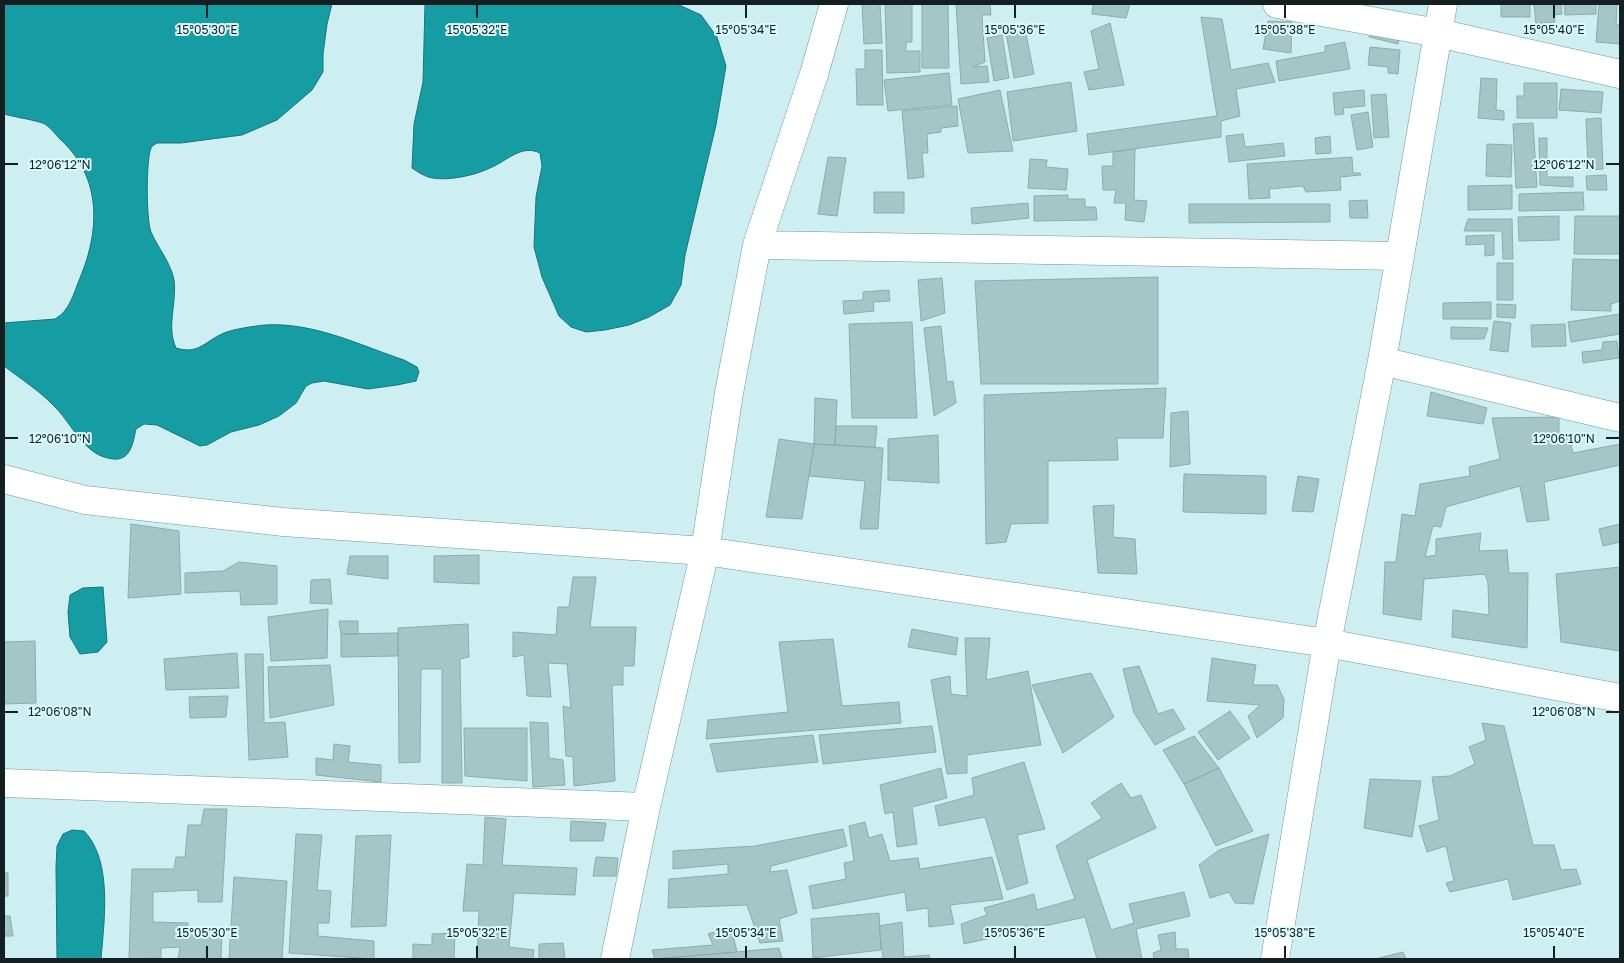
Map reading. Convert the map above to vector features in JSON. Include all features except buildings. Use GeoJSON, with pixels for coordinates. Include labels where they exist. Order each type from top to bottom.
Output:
{"type":"FeatureCollection","features":[{"type":"Feature","properties":{"kind":"street"},"geometry":{"type":"LineString","coordinates":[[615,959],[646,807],[705,550],[729,393],[757,245],[814,74],[834,4]]}},
{"type":"Feature","properties":{"kind":"street"},"geometry":{"type":"LineString","coordinates":[[1277,4],[1438,32],[1620,74]]}},
{"type":"Feature","properties":{"kind":"street"},"geometry":{"type":"LineString","coordinates":[[1275,959],[1327,643],[1382,361],[1443,4]]}},
{"type":"Feature","properties":{"kind":"street"},"geometry":{"type":"LineString","coordinates":[[757,245],[1400,256]]}},
{"type":"Feature","properties":{"kind":"street"},"geometry":{"type":"LineString","coordinates":[[1382,361],[1620,418]]}},
{"type":"Feature","properties":{"kind":"street"},"geometry":{"type":"LineString","coordinates":[[4,479],[84,500],[283,522],[705,550],[1327,643],[1620,698]]}},
{"type":"Feature","properties":{"kind":"street"},"geometry":{"type":"LineString","coordinates":[[4,783],[646,807]]}},
{"type":"Feature","properties":{"kind":"water"},"geometry":{"type":"Polygon","coordinates":[[[4,4],[332,4],[323,54],[323,72],[312,90],[277,120],[242,135],[181,143],[157,143],[151,148],[147,176],[149,225],[174,280],[173,340],[176,348],[191,350],[202,346],[217,336],[238,329],[265,325],[301,327],[336,336],[404,360],[417,367],[419,372],[416,381],[368,389],[324,381],[312,383],[306,386],[296,403],[279,416],[259,425],[231,432],[207,445],[200,446],[157,425],[144,424],[136,429],[130,450],[124,457],[119,459],[103,457],[87,446],[49,401],[4,366],[4,323],[55,319],[60,316],[68,306],[87,260],[94,223],[90,188],[84,171],[74,155],[45,124],[4,114],[4,4]]]}},
{"type":"Feature","properties":{"kind":"water"},"geometry":{"type":"Polygon","coordinates":[[[425,4],[677,4],[701,15],[717,37],[726,66],[716,125],[685,255],[681,285],[670,305],[649,317],[629,325],[586,332],[571,327],[559,316],[542,277],[534,247],[536,197],[542,166],[540,153],[533,151],[520,152],[484,171],[454,178],[439,179],[430,177],[412,168],[414,124],[423,82],[425,4]]]}},
{"type":"Feature","properties":{"kind":"water"},"geometry":{"type":"Polygon","coordinates":[[[103,587],[107,642],[98,652],[80,654],[70,637],[68,612],[70,595],[83,588],[103,587]]]}},
{"type":"Feature","properties":{"kind":"water"},"geometry":{"type":"Polygon","coordinates":[[[72,830],[84,831],[93,844],[103,875],[105,910],[101,959],[57,959],[57,846],[63,834],[72,830]]]}}]}
